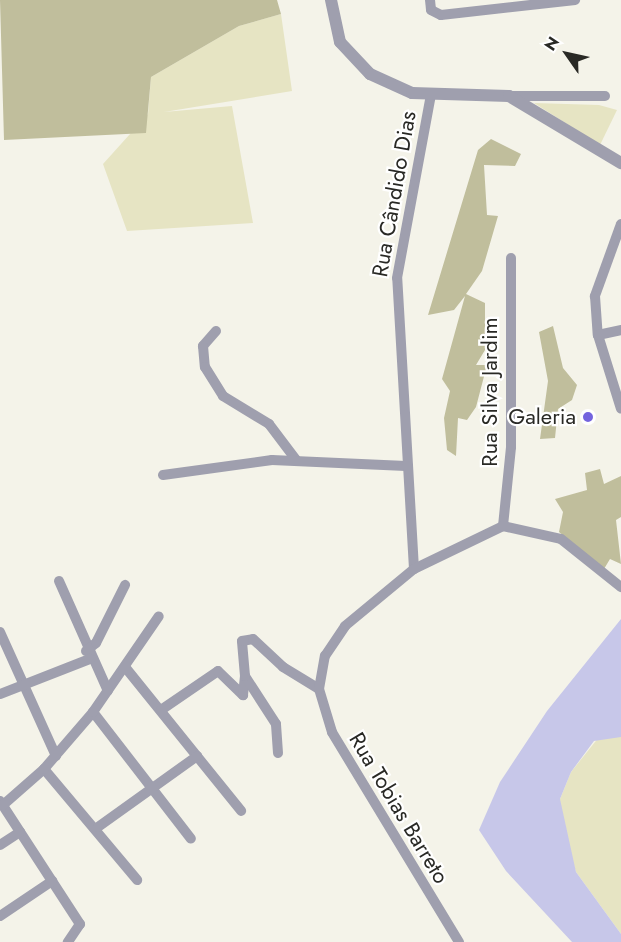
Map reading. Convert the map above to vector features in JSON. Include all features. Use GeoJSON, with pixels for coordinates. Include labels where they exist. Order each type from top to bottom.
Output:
{"type":"FeatureCollection","features":[{"type":"Feature","properties":{"kind":"street"},"geometry":{"type":"LineString","coordinates":[[331,0],[340,42],[357,65],[412,93],[605,96]]}},
{"type":"Feature","properties":{"kind":"street"},"geometry":{"type":"LineString","coordinates":[[430,0],[433,12],[441,15],[575,0]]}},
{"type":"Feature","properties":{"kind":"street","name":"Rua Cândido Dias"},"geometry":{"type":"LineString","coordinates":[[414,569],[396,299],[431,94]]}},
{"type":"Feature","properties":{"kind":"street"},"geometry":{"type":"LineString","coordinates":[[508,96],[621,163]]}},
{"type":"Feature","properties":{"kind":"street"},"geometry":{"type":"LineString","coordinates":[[621,224],[597,284],[598,335],[621,409]]}},
{"type":"Feature","properties":{"kind":"street","name":"Rua Silva Jardim"},"geometry":{"type":"LineString","coordinates":[[503,526],[511,447],[512,258]]}},
{"type":"Feature","properties":{"kind":"street"},"geometry":{"type":"LineString","coordinates":[[598,335],[621,330]]}},
{"type":"Feature","properties":{"kind":"street"},"geometry":{"type":"LineString","coordinates":[[216,331],[204,346],[205,367],[223,396],[269,424],[297,461]]}},
{"type":"Feature","properties":{"kind":"street"},"geometry":{"type":"LineString","coordinates":[[163,475],[246,461],[406,466]]}},
{"type":"Feature","properties":{"kind":"street"},"geometry":{"type":"LineString","coordinates":[[160,710],[218,671],[243,695],[245,676],[243,641],[251,637],[263,649],[319,688],[326,656],[345,626],[414,569],[503,526],[561,539],[621,587]]}},
{"type":"Feature","properties":{"kind":"street"},"geometry":{"type":"LineString","coordinates":[[59,581],[88,655],[108,691]]}},
{"type":"Feature","properties":{"kind":"street"},"geometry":{"type":"LineString","coordinates":[[0,694],[88,655],[125,585]]}},
{"type":"Feature","properties":{"kind":"street"},"geometry":{"type":"LineString","coordinates":[[72,939],[80,924],[1,803],[44,769],[56,756],[93,712],[159,616]]}},
{"type":"Feature","properties":{"kind":"street"},"geometry":{"type":"LineString","coordinates":[[0,632],[20,686],[56,756]]}},
{"type":"Feature","properties":{"kind":"street"},"geometry":{"type":"LineString","coordinates":[[125,667],[241,811]]}},
{"type":"Feature","properties":{"kind":"street"},"geometry":{"type":"LineString","coordinates":[[245,676],[276,724],[278,753]]}},
{"type":"Feature","properties":{"kind":"street","name":"Rua Tobias Barreto"},"geometry":{"type":"LineString","coordinates":[[319,688],[342,755],[459,942]]}},
{"type":"Feature","properties":{"kind":"street"},"geometry":{"type":"LineString","coordinates":[[93,712],[190,840]]}},
{"type":"Feature","properties":{"kind":"street"},"geometry":{"type":"LineString","coordinates":[[98,827],[197,756]]}},
{"type":"Feature","properties":{"kind":"street"},"geometry":{"type":"LineString","coordinates":[[44,769],[98,827],[137,880]]}},
{"type":"Feature","properties":{"kind":"street"},"geometry":{"type":"LineString","coordinates":[[0,845],[20,832]]}},
{"type":"Feature","properties":{"kind":"street"},"geometry":{"type":"LineString","coordinates":[[0,916],[52,881]]}},
{"type":"Feature","properties":{"kind":"shaded area"},"geometry":{"type":"Polygon","coordinates":[[[0,0],[277,0],[281,14],[239,26],[151,77],[146,133],[4,140],[0,0]]]}},
{"type":"Feature","properties":{"kind":"shaded area"},"geometry":{"type":"Polygon","coordinates":[[[281,14],[292,91],[164,112],[232,106],[253,223],[127,231],[103,164],[148,114],[151,77],[239,26],[281,14]]]}},
{"type":"Feature","properties":{"kind":"shaded area"},"geometry":{"type":"Polygon","coordinates":[[[534,103],[599,105],[617,110],[600,145],[534,103]]]}},
{"type":"Feature","properties":{"kind":"shaded area"},"geometry":{"type":"Polygon","coordinates":[[[491,139],[521,154],[515,166],[484,165],[487,215],[498,216],[482,271],[466,294],[485,303],[485,350],[476,365],[487,365],[476,407],[467,420],[458,418],[456,456],[447,450],[444,418],[450,391],[442,379],[465,296],[454,310],[428,315],[478,150],[491,139]]]}},
{"type":"Feature","properties":{"kind":"shaded area"},"geometry":{"type":"Polygon","coordinates":[[[553,326],[563,368],[577,385],[572,400],[558,409],[555,438],[540,439],[548,381],[539,332],[553,326]]]}},
{"type":"Feature","properties":{"kind":"shaded area"},"geometry":{"type":"Polygon","coordinates":[[[600,469],[604,484],[621,476],[621,517],[616,520],[621,564],[610,559],[604,569],[559,532],[563,512],[555,499],[587,490],[585,473],[600,469]]]}},
{"type":"Feature","properties":{"kind":"shaded area"},"geometry":{"type":"Polygon","coordinates":[[[599,737],[621,737],[621,934],[576,872],[561,823],[560,799],[571,772],[599,737]]]}},
{"type":"Feature","properties":{"kind":"water"},"geometry":{"type":"Polygon","coordinates":[[[621,619],[621,737],[594,741],[571,772],[560,799],[576,872],[621,934],[621,942],[572,942],[506,871],[479,830],[500,782],[547,711],[621,619]]]}},
{"type":"Feature","properties":{"kind":"place","name":"Galeria"},"geometry":{"type":"Point","coordinates":[588,417]}}]}
